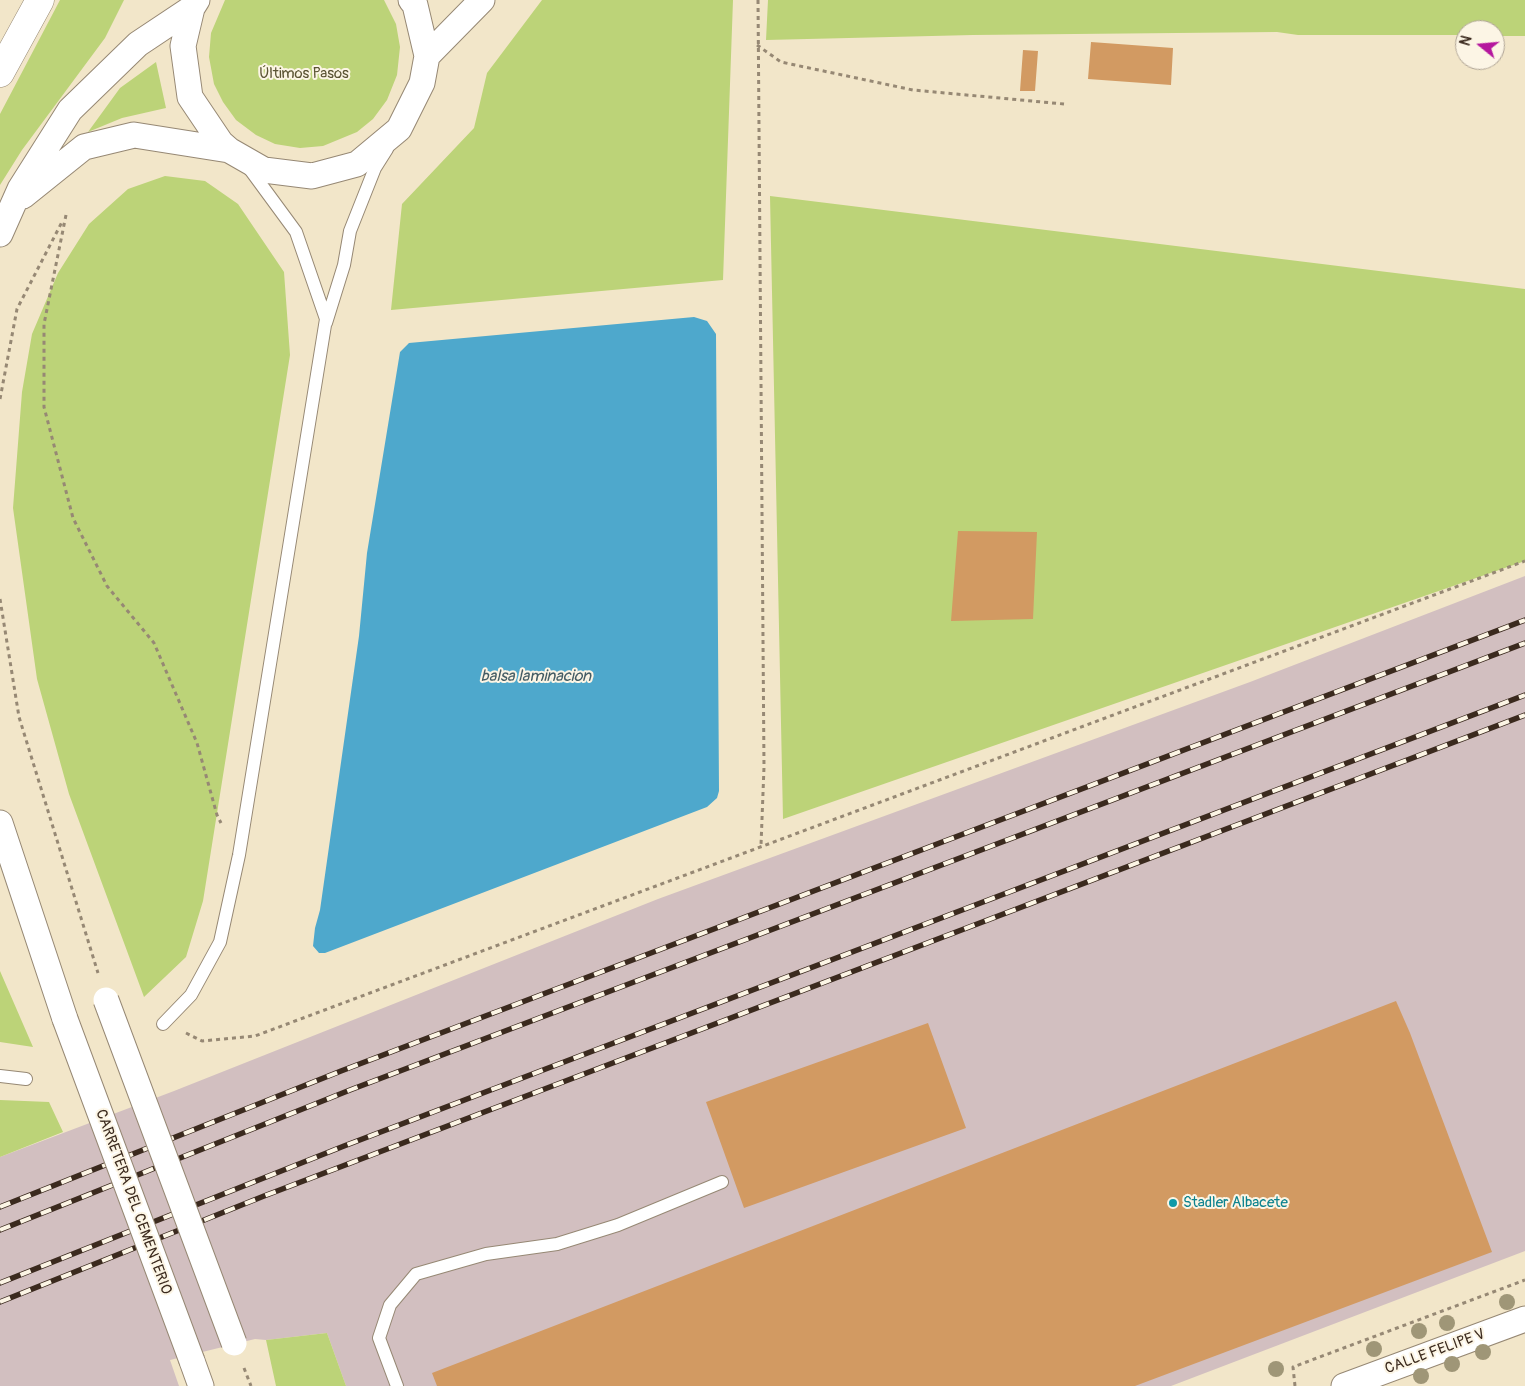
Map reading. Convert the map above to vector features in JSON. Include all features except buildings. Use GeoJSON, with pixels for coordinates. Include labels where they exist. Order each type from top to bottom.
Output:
{"type":"FeatureCollection","features":[{"type":"Feature","properties":{"kind":"highway"},"geometry":{"type":"LineString","coordinates":[[0,73],[40,0]]}},
{"type":"Feature","properties":{"kind":"street"},"geometry":{"type":"LineString","coordinates":[[194,4],[183,46],[190,97],[221,144],[264,170],[312,176],[357,164],[400,129],[422,83],[427,56],[415,5],[411,0]]}},
{"type":"Feature","properties":{"kind":"street"},"geometry":{"type":"LineString","coordinates":[[427,56],[482,0]]}},
{"type":"Feature","properties":{"kind":"street"},"geometry":{"type":"LineString","coordinates":[[0,234],[16,196],[70,110],[138,44],[194,4]]}},
{"type":"Feature","properties":{"kind":"street"},"geometry":{"type":"LineString","coordinates":[[16,196],[84,147],[134,135],[236,154]]}},
{"type":"Feature","properties":{"kind":"street","name":"CARRETERA DEL CEMENTERIO"},"geometry":{"type":"LineString","coordinates":[[0,823],[65,1019],[201,1386]]}},
{"type":"Feature","properties":{"kind":"street"},"geometry":{"type":"LineString","coordinates":[[106,1000],[234,1343]]}},
{"type":"Feature","properties":{"kind":"street","name":"CALLE FELIPE V"},"geometry":{"type":"LineString","coordinates":[[1344,1386],[1525,1319]]}},
{"type":"Feature","properties":{"kind":"lane"},"geometry":{"type":"LineString","coordinates":[[324,327],[344,265],[350,231],[361,201],[375,168],[400,129]]}},
{"type":"Feature","properties":{"kind":"lane"},"geometry":{"type":"LineString","coordinates":[[163,1024],[191,995],[220,942],[239,855],[326,319],[296,232],[236,154]]}},
{"type":"Feature","properties":{"kind":"lane"},"geometry":{"type":"LineString","coordinates":[[0,1076],[26,1079]]}},
{"type":"Feature","properties":{"kind":"lane"},"geometry":{"type":"LineString","coordinates":[[397,1386],[379,1338],[390,1305],[416,1274],[486,1254],[558,1244],[618,1225],[722,1182]]}},
{"type":"Feature","properties":{"kind":"path"},"geometry":{"type":"LineString","coordinates":[[758,0],[764,767],[761,845]]}},
{"type":"Feature","properties":{"kind":"path"},"geometry":{"type":"LineString","coordinates":[[757,45],[781,62],[913,90],[1064,104]]}},
{"type":"Feature","properties":{"kind":"path"},"geometry":{"type":"LineString","coordinates":[[0,399],[17,309],[66,215],[44,324],[44,406],[73,518],[107,586],[154,643],[197,743],[217,815],[239,855]]}},
{"type":"Feature","properties":{"kind":"path"},"geometry":{"type":"LineString","coordinates":[[163,1024],[202,1041],[254,1036],[1525,561]]}},
{"type":"Feature","properties":{"kind":"path"},"geometry":{"type":"LineString","coordinates":[[0,599],[19,717],[106,1000]]}},
{"type":"Feature","properties":{"kind":"path"},"geometry":{"type":"LineString","coordinates":[[1295,1386],[1294,1367],[1525,1280]]}},
{"type":"Feature","properties":{"kind":"shaded area"},"geometry":{"type":"Polygon","coordinates":[[[1525,576],[1525,1251],[1171,1386],[346,1386],[327,1333],[266,1340],[255,1339],[170,1360],[179,1386],[0,1386],[0,1157],[174,1091],[658,899],[1250,682],[1525,576]]]}},
{"type":"Feature","properties":{"kind":"green space"},"geometry":{"type":"Polygon","coordinates":[[[60,0],[124,0],[105,38],[22,150],[0,185],[0,114],[60,0]]]}},
{"type":"Feature","properties":{"kind":"green space","name":"Últimos Pasos"},"geometry":{"type":"Polygon","coordinates":[[[225,0],[384,0],[396,24],[400,47],[397,75],[387,100],[373,119],[357,132],[323,146],[300,148],[275,144],[256,135],[236,120],[223,102],[214,84],[209,57],[211,33],[225,0]]]}},
{"type":"Feature","properties":{"kind":"green space"},"geometry":{"type":"Polygon","coordinates":[[[542,0],[733,0],[723,280],[391,310],[402,204],[474,128],[487,73],[542,0]]]}},
{"type":"Feature","properties":{"kind":"green space"},"geometry":{"type":"Polygon","coordinates":[[[768,0],[1525,0],[1525,36],[1505,36],[1505,20],[1455,20],[1455,35],[1298,35],[1277,32],[973,35],[766,40],[768,0]]]}},
{"type":"Feature","properties":{"kind":"green space"},"geometry":{"type":"Polygon","coordinates":[[[156,62],[166,108],[122,118],[88,132],[120,88],[156,62]]]}},
{"type":"Feature","properties":{"kind":"green space"},"geometry":{"type":"Polygon","coordinates":[[[165,176],[205,181],[238,204],[284,272],[290,355],[203,901],[186,957],[144,997],[69,794],[37,679],[13,508],[22,392],[32,334],[58,273],[89,224],[128,189],[165,176]]]}},
{"type":"Feature","properties":{"kind":"green space"},"geometry":{"type":"Polygon","coordinates":[[[770,196],[1525,289],[1525,561],[783,819],[770,196]]]}},
{"type":"Feature","properties":{"kind":"green space"},"geometry":{"type":"Polygon","coordinates":[[[0,971],[33,1047],[0,1042],[0,971]]]}},
{"type":"Feature","properties":{"kind":"green space"},"geometry":{"type":"Polygon","coordinates":[[[0,1100],[49,1102],[63,1132],[0,1157],[0,1100]]]}},
{"type":"Feature","properties":{"kind":"green space"},"geometry":{"type":"Polygon","coordinates":[[[327,1333],[346,1386],[276,1386],[266,1340],[327,1333]]]}},
{"type":"Feature","properties":{"kind":"water","name":"balsa laminacion"},"geometry":{"type":"Polygon","coordinates":[[[694,317],[707,321],[716,334],[719,791],[717,798],[707,807],[325,953],[319,953],[313,946],[315,928],[320,910],[359,636],[367,553],[400,352],[409,343],[694,317]]]}},
{"type":"Feature","properties":{"kind":"railway"},"geometry":{"type":"LineString","coordinates":[[0,1207],[341,1071],[1525,620]]}},
{"type":"Feature","properties":{"kind":"railway"},"geometry":{"type":"LineString","coordinates":[[0,1230],[350,1090],[1525,643]]}},
{"type":"Feature","properties":{"kind":"railway"},"geometry":{"type":"LineString","coordinates":[[0,1283],[344,1146],[1525,695]]}},
{"type":"Feature","properties":{"kind":"railway"},"geometry":{"type":"LineString","coordinates":[[0,1302],[264,1196],[1525,715]]}},
{"type":"Feature","properties":{"kind":"place","name":"Stadler Albacete"},"geometry":{"type":"Point","coordinates":[1173,1203]}}]}
